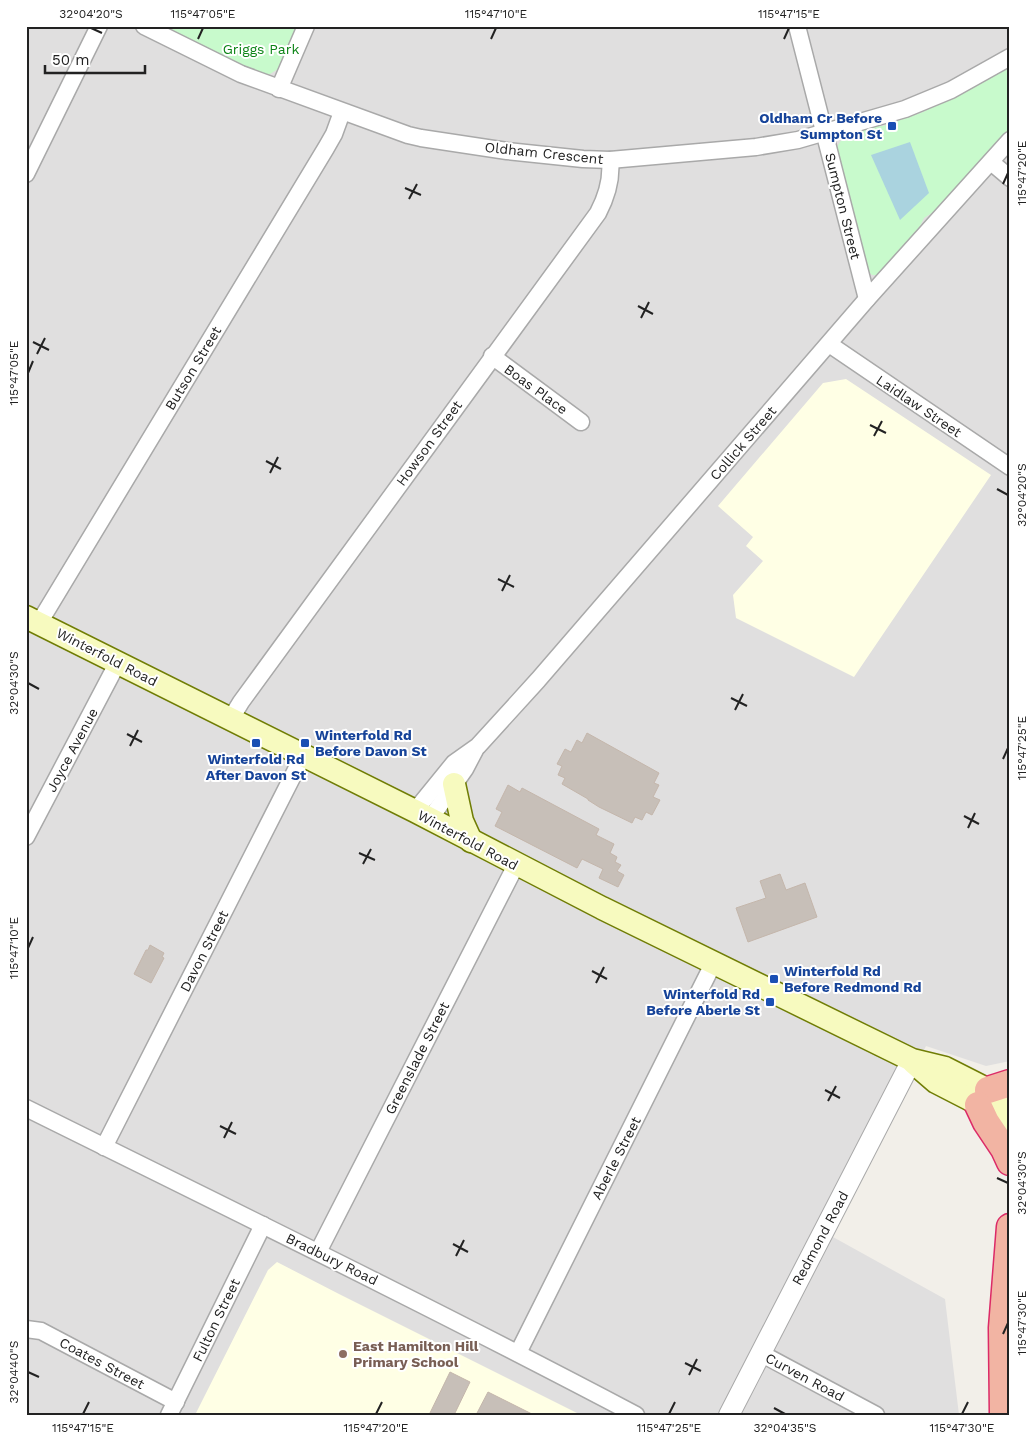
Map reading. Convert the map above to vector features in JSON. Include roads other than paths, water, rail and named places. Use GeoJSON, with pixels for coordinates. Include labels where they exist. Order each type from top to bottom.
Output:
{"type":"FeatureCollection","features":[{"type":"Feature","properties":{"kind":"highway"},"geometry":{"type":"LineString","coordinates":[[996,1095],[986,1122],[1004,1149],[1010,1162]]}},
{"type":"Feature","properties":{"kind":"highway"},"geometry":{"type":"LineString","coordinates":[[1003,1415],[1002,1328],[1004,1279],[1010,1227]]}},
{"type":"Feature","properties":{"kind":"main road","name":"Winterfold Road"},"geometry":{"type":"LineString","coordinates":[[32,620],[422,815],[516,865],[713,964],[912,1060],[945,1068],[996,1095],[1010,1120]]}},
{"type":"Feature","properties":{"kind":"main road"},"geometry":{"type":"LineString","coordinates":[[454,784],[462,821],[471,841]]}},
{"type":"Feature","properties":{"kind":"street"},"geometry":{"type":"LineString","coordinates":[[26,174],[99,26]]}},
{"type":"Feature","properties":{"kind":"street","name":"Oldham Crescent"},"geometry":{"type":"LineString","coordinates":[[144,26],[241,74],[342,112],[421,138],[507,151],[610,160],[756,147],[798,140],[912,106],[950,90],[1010,57]]}},
{"type":"Feature","properties":{"kind":"street"},"geometry":{"type":"LineString","coordinates":[[279,89],[306,26]]}},
{"type":"Feature","properties":{"kind":"street","name":"Sumpton Street"},"geometry":{"type":"LineString","coordinates":[[797,26],[867,299]]}},
{"type":"Feature","properties":{"kind":"street","name":"Butson Street"},"geometry":{"type":"LineString","coordinates":[[32,620],[326,148],[334,134],[342,112]]}},
{"type":"Feature","properties":{"kind":"street","name":"Collick Street"},"geometry":{"type":"LineString","coordinates":[[422,815],[454,784],[478,746],[538,680],[867,299],[1010,140]]}},
{"type":"Feature","properties":{"kind":"street","name":"Howson Street"},"geometry":{"type":"LineString","coordinates":[[230,720],[492,356],[598,213],[605,200],[610,182],[610,160]]}},
{"type":"Feature","properties":{"kind":"street"},"geometry":{"type":"LineString","coordinates":[[991,162],[1010,178]]}},
{"type":"Feature","properties":{"kind":"street","name":"Laidlaw Street"},"geometry":{"type":"LineString","coordinates":[[829,344],[1010,467]]}},
{"type":"Feature","properties":{"kind":"street","name":"Boas Place"},"geometry":{"type":"LineString","coordinates":[[492,356],[580,422]]}},
{"type":"Feature","properties":{"kind":"street","name":"Joyce Avenue"},"geometry":{"type":"LineString","coordinates":[[26,837],[118,662]]}},
{"type":"Feature","properties":{"kind":"street","name":"Collick Street"},"geometry":{"type":"LineString","coordinates":[[422,815],[454,763],[478,746]]}},
{"type":"Feature","properties":{"kind":"street","name":"Davon Street"},"geometry":{"type":"LineString","coordinates":[[104,1147],[303,756]]}},
{"type":"Feature","properties":{"kind":"street","name":"Greenslade Street"},"geometry":{"type":"LineString","coordinates":[[318,1252],[516,865]]}},
{"type":"Feature","properties":{"kind":"street","name":"Aberle Street"},"geometry":{"type":"LineString","coordinates":[[518,1353],[713,964]]}},
{"type":"Feature","properties":{"kind":"street","name":"Redmond Road"},"geometry":{"type":"LineString","coordinates":[[729,1415],[912,1060]]}},
{"type":"Feature","properties":{"kind":"street","name":"Bradbury Road"},"geometry":{"type":"LineString","coordinates":[[26,1108],[318,1252],[636,1415]]}},
{"type":"Feature","properties":{"kind":"street","name":"Fulton Street"},"geometry":{"type":"LineString","coordinates":[[172,1408],[263,1225]]}},
{"type":"Feature","properties":{"kind":"street","name":"Coates Street"},"geometry":{"type":"LineString","coordinates":[[26,1329],[41,1331],[172,1408]]}},
{"type":"Feature","properties":{"kind":"street","name":"Curven Road"},"geometry":{"type":"LineString","coordinates":[[760,1353],[876,1415]]}},
{"type":"Feature","properties":{"kind":"water"},"geometry":{"type":"Polygon","coordinates":[[[910,142],[929,193],[900,220],[871,155],[910,142]]]}},
{"type":"Feature","properties":{"kind":"place","name":"Oldham Cr Before Sumpton St"},"geometry":{"type":"Point","coordinates":[892,126]}},
{"type":"Feature","properties":{"kind":"place","name":"Winterfold Rd After Davon St"},"geometry":{"type":"Point","coordinates":[256,743]}},
{"type":"Feature","properties":{"kind":"place","name":"Winterfold Rd Before Davon St"},"geometry":{"type":"Point","coordinates":[305,743]}},
{"type":"Feature","properties":{"kind":"place","name":"Winterfold Rd Before Redmond Rd"},"geometry":{"type":"Point","coordinates":[774,979]}},
{"type":"Feature","properties":{"kind":"place","name":"Winterfold Rd Before Aberle St"},"geometry":{"type":"Point","coordinates":[770,1002]}},
{"type":"Feature","properties":{"kind":"place","name":"East Hamilton Hill Primary School"},"geometry":{"type":"Point","coordinates":[343,1354]}},
{"type":"Feature","properties":{"kind":"park label","name":"Griggs Park"},"geometry":{"type":"Point","coordinates":[261,49]}}]}
